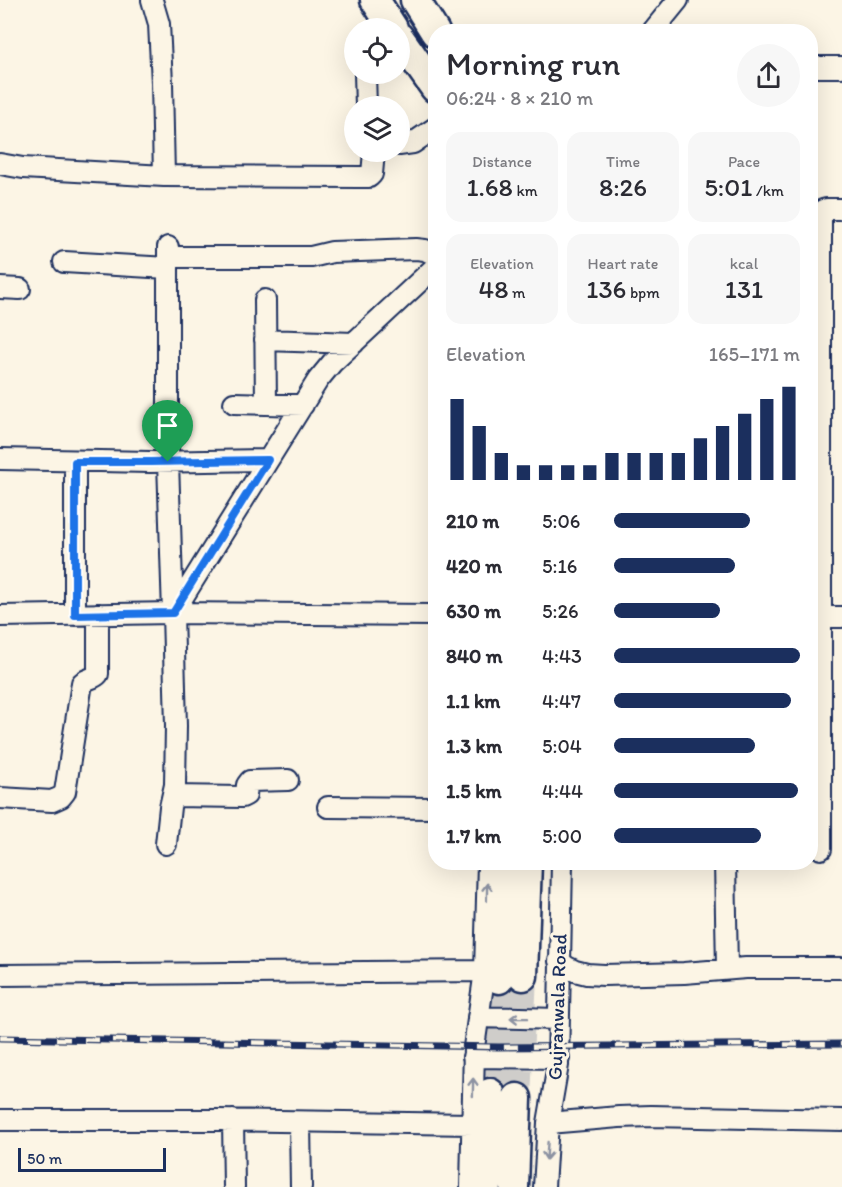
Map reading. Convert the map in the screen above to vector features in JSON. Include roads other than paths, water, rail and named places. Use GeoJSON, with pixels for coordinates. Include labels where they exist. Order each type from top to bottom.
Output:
{"type":"FeatureCollection","features":[{"type":"Feature","properties":{"kind":"highway"},"geometry":{"type":"LineString","coordinates":[[415,0],[430,24]]}},
{"type":"Feature","properties":{"kind":"highway"},"geometry":{"type":"LineString","coordinates":[[410,54],[428,79]]}},
{"type":"Feature","properties":{"kind":"highway","name":"Gujranwala Road"},"geometry":{"type":"LineString","coordinates":[[503,870],[503,975]]}},
{"type":"Feature","properties":{"kind":"highway","name":"Gujranwala Road"},"geometry":{"type":"LineString","coordinates":[[503,975],[525,870]]}},
{"type":"Feature","properties":{"kind":"highway"},"geometry":{"type":"LineString","coordinates":[[486,1187],[504,1095],[514,1187]]}},
{"type":"Feature","properties":{"kind":"street"},"geometry":{"type":"LineString","coordinates":[[152,0],[159,24],[164,176]]}},
{"type":"Feature","properties":{"kind":"street"},"geometry":{"type":"LineString","coordinates":[[658,24],[678,0]]}},
{"type":"Feature","properties":{"kind":"street"},"geometry":{"type":"LineString","coordinates":[[818,67],[842,67]]}},
{"type":"Feature","properties":{"kind":"street"},"geometry":{"type":"LineString","coordinates":[[410,143],[428,133]]}},
{"type":"Feature","properties":{"kind":"street"},"geometry":{"type":"LineString","coordinates":[[0,164],[23,168],[164,176],[367,177],[372,174],[373,162]]}},
{"type":"Feature","properties":{"kind":"street"},"geometry":{"type":"LineString","coordinates":[[818,415],[821,213],[827,209],[842,209]]}},
{"type":"Feature","properties":{"kind":"street"},"geometry":{"type":"LineString","coordinates":[[64,262],[168,257],[311,257],[332,252],[416,249],[428,252]]}},
{"type":"Feature","properties":{"kind":"street"},"geometry":{"type":"LineString","coordinates":[[166,844],[175,785],[176,726],[168,462],[168,257]]}},
{"type":"Feature","properties":{"kind":"street"},"geometry":{"type":"LineString","coordinates":[[173,613],[318,380],[332,363],[428,274]]}},
{"type":"Feature","properties":{"kind":"street"},"geometry":{"type":"LineString","coordinates":[[0,288],[20,289]]}},
{"type":"Feature","properties":{"kind":"street"},"geometry":{"type":"LineString","coordinates":[[265,300],[266,404]]}},
{"type":"Feature","properties":{"kind":"street"},"geometry":{"type":"LineString","coordinates":[[266,340],[354,343]]}},
{"type":"Feature","properties":{"kind":"street"},"geometry":{"type":"LineString","coordinates":[[234,403],[303,405]]}},
{"type":"Feature","properties":{"kind":"street"},"geometry":{"type":"LineString","coordinates":[[0,459],[75,462],[268,460]]}},
{"type":"Feature","properties":{"kind":"street"},"geometry":{"type":"LineString","coordinates":[[75,462],[75,615]]}},
{"type":"Feature","properties":{"kind":"street"},"geometry":{"type":"LineString","coordinates":[[0,616],[173,613],[428,615]]}},
{"type":"Feature","properties":{"kind":"street"},"geometry":{"type":"LineString","coordinates":[[0,798],[52,801],[61,797],[64,792],[82,683],[98,674],[98,614]]}},
{"type":"Feature","properties":{"kind":"street"},"geometry":{"type":"LineString","coordinates":[[818,617],[842,617]]}},
{"type":"Feature","properties":{"kind":"street"},"geometry":{"type":"LineString","coordinates":[[818,733],[821,849]]}},
{"type":"Feature","properties":{"kind":"street"},"geometry":{"type":"LineString","coordinates":[[173,796],[242,797],[246,795],[250,781],[288,780]]}},
{"type":"Feature","properties":{"kind":"street"},"geometry":{"type":"LineString","coordinates":[[328,807],[428,808]]}},
{"type":"Feature","properties":{"kind":"street","name":"Gujranwala Road"},"geometry":{"type":"LineString","coordinates":[[471,1187],[473,1057],[478,1017],[503,975],[489,870]]}},
{"type":"Feature","properties":{"kind":"street","name":"Gujranwala Road"},"geometry":{"type":"LineString","coordinates":[[544,1187],[548,1124],[559,1058],[562,870]]}},
{"type":"Feature","properties":{"kind":"street"},"geometry":{"type":"LineString","coordinates":[[724,870],[726,969]]}},
{"type":"Feature","properties":{"kind":"street"},"geometry":{"type":"LineString","coordinates":[[559,961],[576,971],[604,975],[777,967],[842,968]]}},
{"type":"Feature","properties":{"kind":"street"},"geometry":{"type":"LineString","coordinates":[[0,975],[503,975]]}},
{"type":"Feature","properties":{"kind":"street"},"geometry":{"type":"LineString","coordinates":[[478,1017],[560,1019]]}},
{"type":"Feature","properties":{"kind":"street"},"geometry":{"type":"LineString","coordinates":[[473,1057],[559,1058]]}},
{"type":"Feature","properties":{"kind":"street"},"geometry":{"type":"LineString","coordinates":[[548,1124],[651,1116],[842,1120]]}},
{"type":"Feature","properties":{"kind":"street"},"geometry":{"type":"LineString","coordinates":[[0,1120],[233,1120],[472,1124]]}},
{"type":"Feature","properties":{"kind":"street"},"geometry":{"type":"LineString","coordinates":[[233,1120],[234,1187]]}},
{"type":"Feature","properties":{"kind":"street"},"geometry":{"type":"LineString","coordinates":[[300,1122],[301,1187]]}},
{"type":"Feature","properties":{"kind":"tunnel"},"geometry":{"type":"LineString","coordinates":[[517,1098],[523,976]]}},
{"type":"Feature","properties":{"kind":"tunnel"},"geometry":{"type":"LineString","coordinates":[[490,1093],[499,979]]}},
{"type":"Feature","properties":{"kind":"railway"},"geometry":{"type":"LineString","coordinates":[[0,1038],[499,1047],[842,1044]]}}]}
